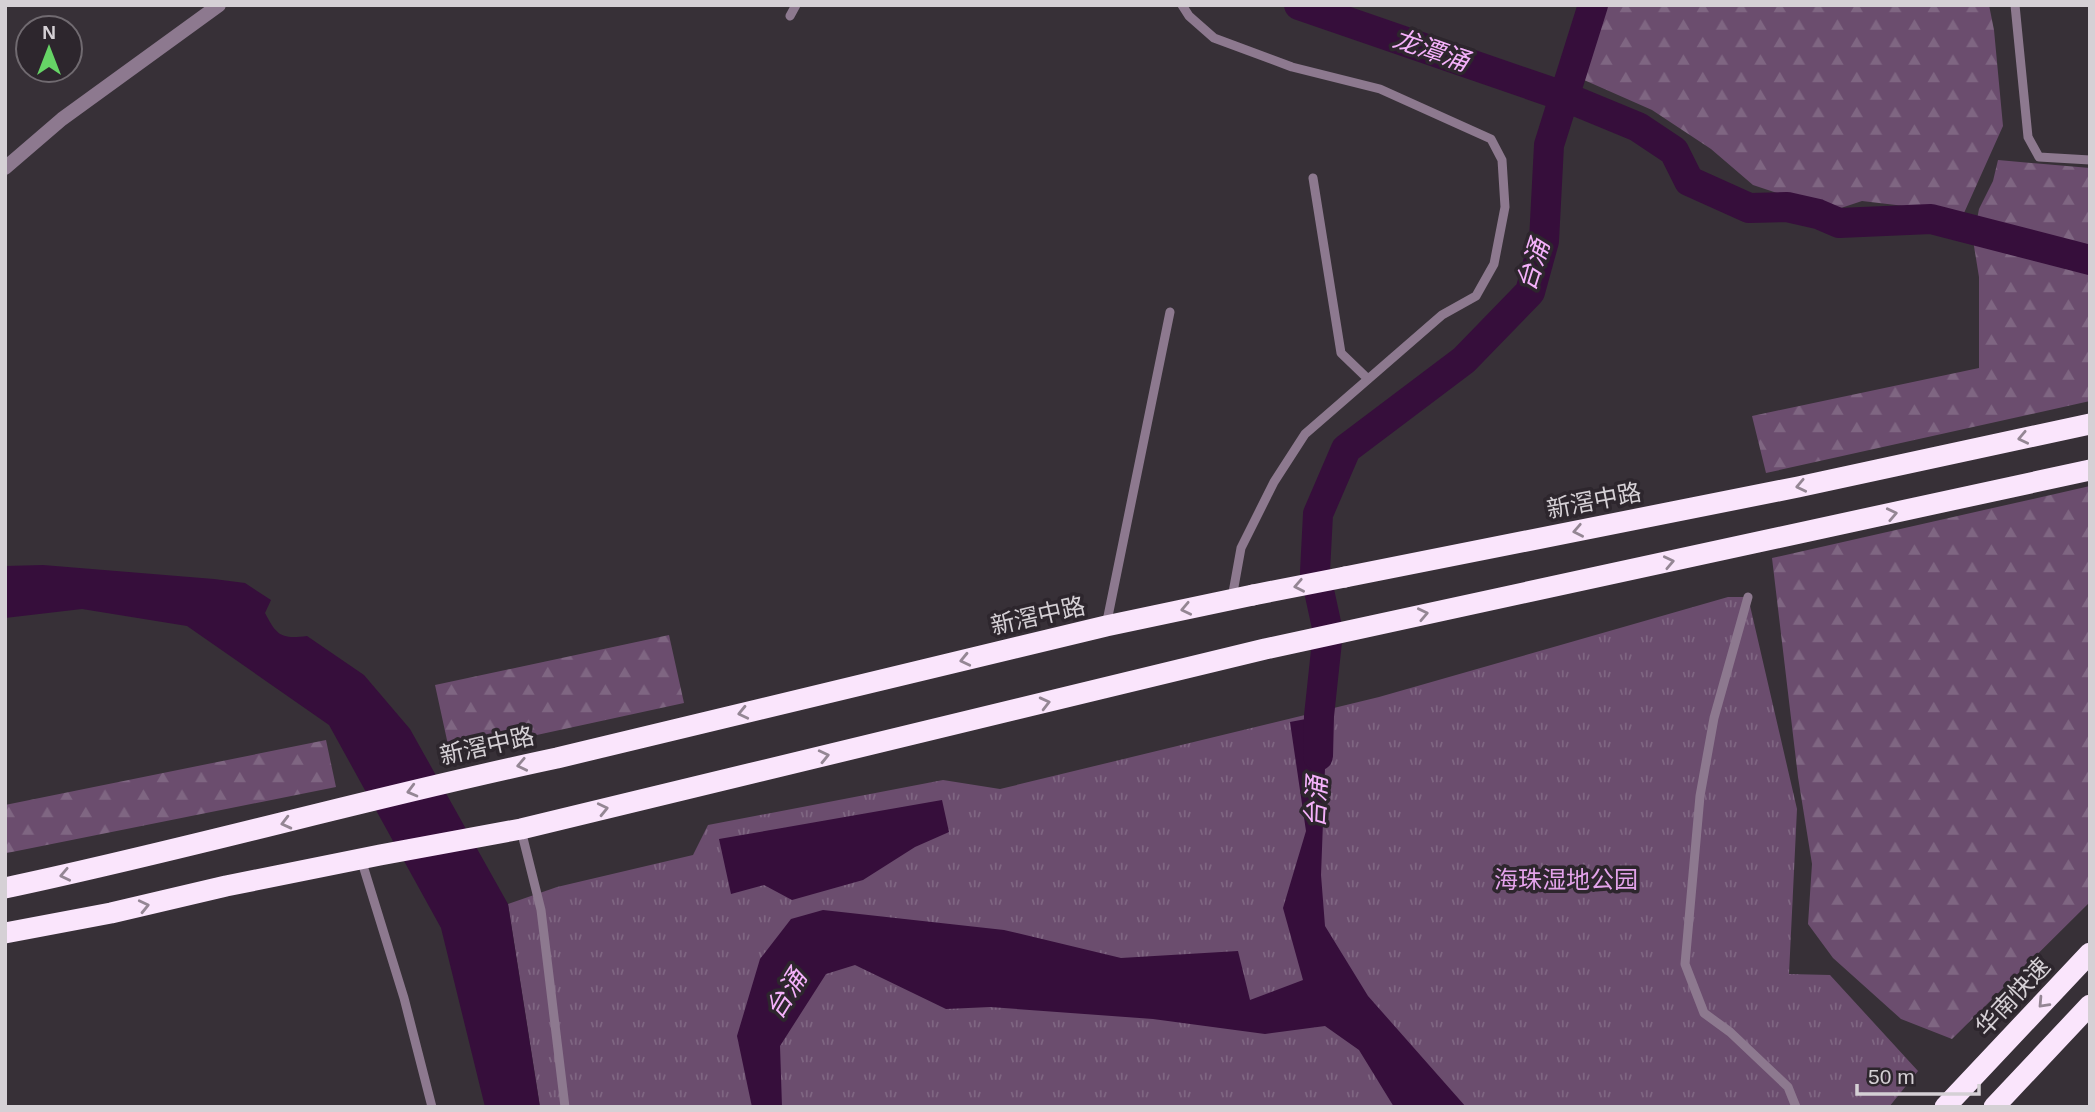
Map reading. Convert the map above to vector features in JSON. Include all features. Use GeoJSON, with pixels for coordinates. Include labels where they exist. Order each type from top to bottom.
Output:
{"type":"FeatureCollection","features":[{"type":"Feature","properties":{"kind":"highway","name":"新滘中路"},"geometry":{"type":"LineString","coordinates":[[5,888],[1106,626],[1798,487],[2090,424]]}},
{"type":"Feature","properties":{"kind":"highway"},"geometry":{"type":"LineString","coordinates":[[5,933],[111,913],[226,886],[521,829],[1356,628],[2090,470]]}},
{"type":"Feature","properties":{"kind":"highway","name":"华南快速"},"geometry":{"type":"LineString","coordinates":[[1945,1107],[2090,953]]}},
{"type":"Feature","properties":{"kind":"highway"},"geometry":{"type":"LineString","coordinates":[[1994,1107],[2090,1005]]}},
{"type":"Feature","properties":{"kind":"street"},"geometry":{"type":"LineString","coordinates":[[5,168],[62,119],[219,5]]}},
{"type":"Feature","properties":{"kind":"lane"},"geometry":{"type":"LineString","coordinates":[[790,16],[796,5]]}},
{"type":"Feature","properties":{"kind":"lane"},"geometry":{"type":"LineString","coordinates":[[1182,5],[1189,16],[1214,38],[1292,67],[1380,89],[1491,139],[1502,160],[1505,207],[1494,264],[1476,296],[1442,315],[1305,434],[1274,482],[1241,548],[1231,600]]}},
{"type":"Feature","properties":{"kind":"lane"},"geometry":{"type":"LineString","coordinates":[[2015,5],[2028,138],[2039,158],[2090,160]]}},
{"type":"Feature","properties":{"kind":"lane"},"geometry":{"type":"LineString","coordinates":[[1313,178],[1341,353],[1368,379]]}},
{"type":"Feature","properties":{"kind":"lane"},"geometry":{"type":"LineString","coordinates":[[1106,626],[1170,312]]}},
{"type":"Feature","properties":{"kind":"lane"},"geometry":{"type":"LineString","coordinates":[[1748,597],[1714,718],[1700,796],[1685,964],[1704,1013],[1730,1032],[1788,1087],[1796,1107]]}},
{"type":"Feature","properties":{"kind":"lane"},"geometry":{"type":"LineString","coordinates":[[521,829],[541,910],[565,1107]]}},
{"type":"Feature","properties":{"kind":"lane"},"geometry":{"type":"LineString","coordinates":[[371,857],[432,1107]]}},
{"type":"Feature","properties":{"kind":"green space"},"geometry":{"type":"Polygon","coordinates":[[[1608,5],[1989,5],[2003,126],[1964,213],[1862,201],[1832,211],[1753,185],[1711,149],[1652,110],[1584,80],[1608,5]]]}},
{"type":"Feature","properties":{"kind":"green space"},"geometry":{"type":"Polygon","coordinates":[[[1998,160],[2090,168],[2090,401],[1766,473],[1752,416],[1979,368],[1979,277],[1973,240],[1979,209],[1993,181],[1998,160]]]}},
{"type":"Feature","properties":{"kind":"green space"},"geometry":{"type":"Polygon","coordinates":[[[2090,486],[2090,902],[1952,1039],[1901,1019],[1833,958],[1808,924],[1812,864],[1798,777],[1772,558],[2090,486]]]}},
{"type":"Feature","properties":{"kind":"green space","name":"海珠湿地公园"},"geometry":{"type":"Polygon","coordinates":[[[1728,597],[1748,597],[1797,809],[1789,974],[1830,975],[1918,1071],[1889,1107],[540,1107],[508,904],[557,887],[693,855],[708,825],[943,780],[1000,789],[1379,697],[1728,597]]]}},
{"type":"Feature","properties":{"kind":"green space"},"geometry":{"type":"Polygon","coordinates":[[[669,635],[684,703],[450,754],[435,685],[669,635]]]}},
{"type":"Feature","properties":{"kind":"green space"},"geometry":{"type":"Polygon","coordinates":[[[326,740],[336,787],[7,853],[5,805],[326,740]]]}},
{"type":"Feature","properties":{"kind":"water"},"geometry":{"type":"Polygon","coordinates":[[[43,565],[245,583],[271,600],[265,613],[277,631],[291,637],[307,636],[364,675],[410,729],[508,904],[540,1107],[485,1107],[441,928],[329,725],[187,626],[82,609],[5,618],[5,566],[43,565]]]}},
{"type":"Feature","properties":{"kind":"water"},"geometry":{"type":"Polygon","coordinates":[[[1327,715],[1321,875],[1325,926],[1368,996],[1466,1107],[1394,1107],[1359,1050],[1325,1026],[1265,1034],[1153,1019],[990,1007],[946,1009],[855,965],[826,974],[780,1046],[782,1107],[752,1107],[737,1036],[760,959],[791,919],[823,910],[1004,930],[1121,958],[1238,951],[1250,1000],[1303,980],[1283,908],[1306,831],[1290,722],[1327,715]]]}},
{"type":"Feature","properties":{"kind":"water"},"geometry":{"type":"Polygon","coordinates":[[[942,800],[949,832],[915,847],[863,880],[792,900],[764,885],[731,894],[719,839],[942,800]]]}},
{"type":"Feature","properties":{"kind":"waterway","name":"龙潭涌"},"geometry":{"type":"LineString","coordinates":[[1299,5],[1563,96],[1638,127],[1674,151],[1689,181],[1749,208],[1787,207],[1818,214],[1839,223],[1931,219],[2090,260]]}},
{"type":"Feature","properties":{"kind":"waterway","name":"台涌"},"geometry":{"type":"LineString","coordinates":[[1318,756],[1319,716],[1328,632],[1315,572],[1318,514],[1346,449],[1464,360],[1530,292],[1544,241],[1549,145],[1593,5]]}}]}
